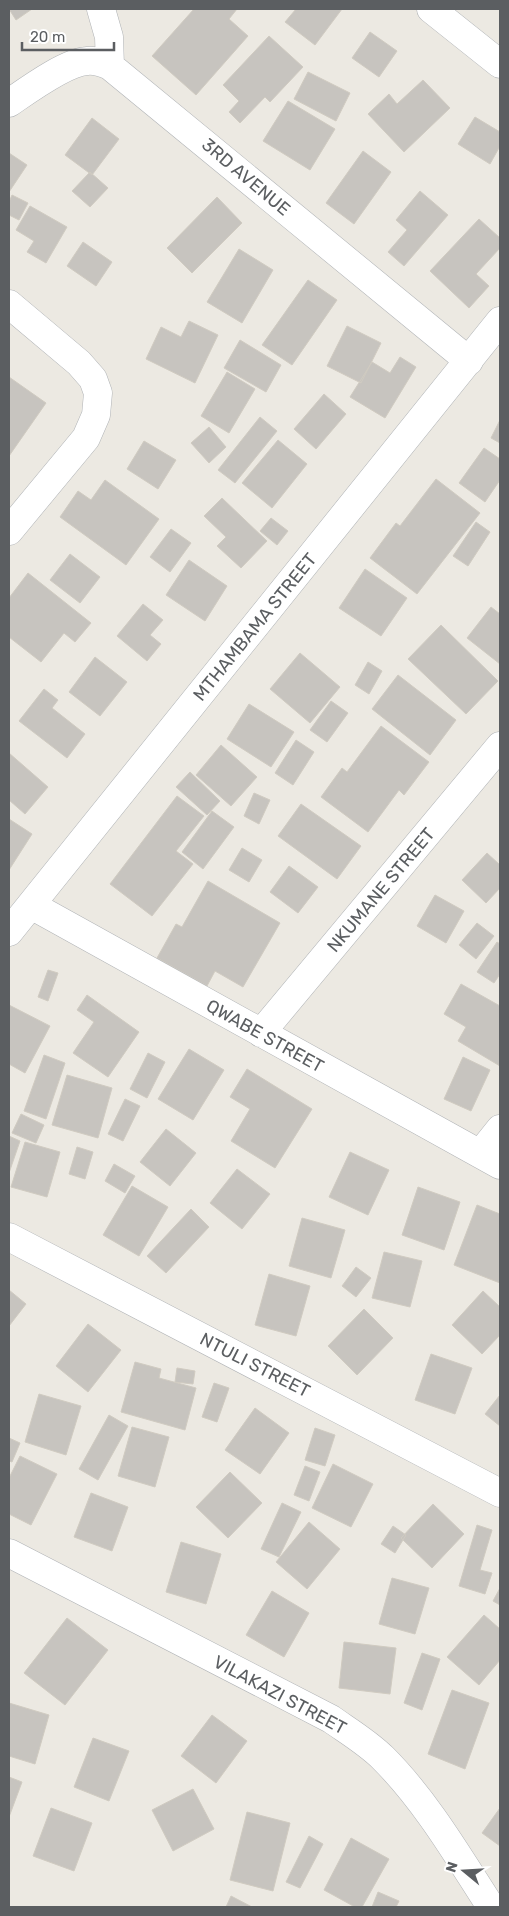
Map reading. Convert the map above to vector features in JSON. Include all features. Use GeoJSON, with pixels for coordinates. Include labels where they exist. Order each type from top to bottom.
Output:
{"type":"FeatureCollection","features":[{"type":"Feature","properties":{"kind":"street"},"geometry":{"type":"LineString","coordinates":[[101,9],[109,37],[110,66]]}},
{"type":"Feature","properties":{"kind":"street"},"geometry":{"type":"LineString","coordinates":[[431,9],[500,64]]}},
{"type":"Feature","properties":{"kind":"street","name":"3RD AVENUE"},"geometry":{"type":"LineString","coordinates":[[9,102],[43,80],[81,61],[97,61],[110,66],[469,360]]}},
{"type":"Feature","properties":{"kind":"street"},"geometry":{"type":"LineString","coordinates":[[9,304],[79,363],[93,379],[98,393],[96,415],[86,438],[9,532]]}},
{"type":"Feature","properties":{"kind":"street","name":"MTHAMBAMA STREET"},"geometry":{"type":"LineString","coordinates":[[9,932],[500,322]]}},
{"type":"Feature","properties":{"kind":"street","name":"NKUMANE STREET"},"geometry":{"type":"LineString","coordinates":[[261,1033],[500,746]]}},
{"type":"Feature","properties":{"kind":"street","name":"QWABE STREET"},"geometry":{"type":"LineString","coordinates":[[31,905],[490,1159]]}},
{"type":"Feature","properties":{"kind":"street"},"geometry":{"type":"LineString","coordinates":[[490,1159],[500,1129]]}},
{"type":"Feature","properties":{"kind":"street","name":"NTULI STREET"},"geometry":{"type":"LineString","coordinates":[[9,1237],[500,1493]]}},
{"type":"Feature","properties":{"kind":"street","name":"VILAKAZI STREET"},"geometry":{"type":"LineString","coordinates":[[9,1554],[330,1719],[357,1737],[382,1757],[401,1778],[442,1832],[491,1907]]}},
{"type":"Feature","properties":{"kind":"building"},"geometry":{"type":"Polygon","coordinates":[[[9,9],[32,9],[16,20],[9,9]]]}},
{"type":"Feature","properties":{"kind":"building"},"geometry":{"type":"Polygon","coordinates":[[[194,9],[237,9],[229,19],[248,36],[196,95],[152,56],[194,9]]]}},
{"type":"Feature","properties":{"kind":"building"},"geometry":{"type":"Polygon","coordinates":[[[296,9],[342,9],[315,45],[285,22],[296,9]]]}},
{"type":"Feature","properties":{"kind":"building"},"geometry":{"type":"Polygon","coordinates":[[[370,32],[397,51],[379,77],[352,58],[370,32]]]}},
{"type":"Feature","properties":{"kind":"building"},"geometry":{"type":"Polygon","coordinates":[[[269,36],[303,67],[270,102],[265,97],[240,123],[229,112],[239,101],[223,85],[269,36]]]}},
{"type":"Feature","properties":{"kind":"building"},"geometry":{"type":"Polygon","coordinates":[[[308,72],[350,93],[336,121],[294,99],[308,72]]]}},
{"type":"Feature","properties":{"kind":"building"},"geometry":{"type":"Polygon","coordinates":[[[423,80],[450,108],[404,152],[368,114],[389,94],[397,104],[423,80]]]}},
{"type":"Feature","properties":{"kind":"building"},"geometry":{"type":"Polygon","coordinates":[[[288,101],[335,129],[310,170],[263,141],[288,101]]]}},
{"type":"Feature","properties":{"kind":"building"},"geometry":{"type":"Polygon","coordinates":[[[475,117],[500,132],[500,146],[490,164],[458,144],[475,117]]]}},
{"type":"Feature","properties":{"kind":"building"},"geometry":{"type":"Polygon","coordinates":[[[92,118],[119,139],[92,175],[65,155],[92,118]]]}},
{"type":"Feature","properties":{"kind":"building"},"geometry":{"type":"Polygon","coordinates":[[[363,151],[391,172],[354,224],[326,203],[363,151]]]}},
{"type":"Feature","properties":{"kind":"building"},"geometry":{"type":"Polygon","coordinates":[[[9,153],[27,165],[9,192],[9,153]]]}},
{"type":"Feature","properties":{"kind":"building"},"geometry":{"type":"Polygon","coordinates":[[[90,172],[108,188],[90,207],[72,191],[90,172]]]}},
{"type":"Feature","properties":{"kind":"building"},"geometry":{"type":"Polygon","coordinates":[[[420,191],[448,215],[404,266],[388,252],[407,230],[396,220],[420,191]]]}},
{"type":"Feature","properties":{"kind":"building"},"geometry":{"type":"Polygon","coordinates":[[[12,195],[28,203],[19,220],[9,215],[9,202],[12,195]]]}},
{"type":"Feature","properties":{"kind":"building"},"geometry":{"type":"Polygon","coordinates":[[[217,197],[242,223],[192,273],[167,248],[217,197]]]}},
{"type":"Feature","properties":{"kind":"building"},"geometry":{"type":"Polygon","coordinates":[[[30,206],[67,227],[46,263],[27,252],[34,241],[16,230],[30,206]]]}},
{"type":"Feature","properties":{"kind":"building"},"geometry":{"type":"Polygon","coordinates":[[[479,219],[500,238],[500,248],[476,274],[489,286],[469,308],[430,271],[479,219]]]}},
{"type":"Feature","properties":{"kind":"building"},"geometry":{"type":"Polygon","coordinates":[[[83,242],[112,262],[96,286],[67,266],[83,242]]]}},
{"type":"Feature","properties":{"kind":"building"},"geometry":{"type":"Polygon","coordinates":[[[239,249],[273,270],[242,323],[207,302],[239,249]]]}},
{"type":"Feature","properties":{"kind":"building"},"geometry":{"type":"Polygon","coordinates":[[[308,280],[337,300],[292,365],[262,345],[308,280]]]}},
{"type":"Feature","properties":{"kind":"building"},"geometry":{"type":"Polygon","coordinates":[[[189,321],[218,335],[195,383],[146,359],[161,327],[181,337],[189,321]]]}},
{"type":"Feature","properties":{"kind":"building"},"geometry":{"type":"Polygon","coordinates":[[[347,326],[381,343],[361,383],[327,366],[347,326]]]}},
{"type":"Feature","properties":{"kind":"building"},"geometry":{"type":"Polygon","coordinates":[[[240,340],[281,365],[266,392],[224,368],[240,340]]]}},
{"type":"Feature","properties":{"kind":"building"},"geometry":{"type":"Polygon","coordinates":[[[400,357],[416,367],[385,418],[350,397],[372,362],[390,373],[400,357]]]}},
{"type":"Feature","properties":{"kind":"building"},"geometry":{"type":"Polygon","coordinates":[[[227,372],[255,389],[229,433],[201,416],[227,372]]]}},
{"type":"Feature","properties":{"kind":"building"},"geometry":{"type":"Polygon","coordinates":[[[9,377],[46,403],[9,456],[9,377]]]}},
{"type":"Feature","properties":{"kind":"building"},"geometry":{"type":"Polygon","coordinates":[[[324,394],[346,414],[316,449],[294,429],[324,394]]]}},
{"type":"Feature","properties":{"kind":"building"},"geometry":{"type":"Polygon","coordinates":[[[260,417],[277,431],[235,483],[218,470],[260,417]]]}},
{"type":"Feature","properties":{"kind":"building"},"geometry":{"type":"Polygon","coordinates":[[[500,420],[500,443],[491,438],[500,420]]]}},
{"type":"Feature","properties":{"kind":"building"},"geometry":{"type":"Polygon","coordinates":[[[209,427],[226,447],[209,463],[191,443],[209,427]]]}},
{"type":"Feature","properties":{"kind":"building"},"geometry":{"type":"Polygon","coordinates":[[[278,440],[307,464],[272,508],[242,483],[278,440]]]}},
{"type":"Feature","properties":{"kind":"building"},"geometry":{"type":"Polygon","coordinates":[[[144,441],[176,460],[158,489],[127,469],[144,441]]]}},
{"type":"Feature","properties":{"kind":"building"},"geometry":{"type":"Polygon","coordinates":[[[484,448],[500,459],[500,480],[485,502],[459,483],[484,448]]]}},
{"type":"Feature","properties":{"kind":"building"},"geometry":{"type":"Polygon","coordinates":[[[436,479],[480,513],[417,594],[370,558],[396,523],[400,526],[436,479]]]}},
{"type":"Feature","properties":{"kind":"building"},"geometry":{"type":"Polygon","coordinates":[[[105,480],[159,519],[126,565],[60,517],[78,491],[91,500],[105,480]]]}},
{"type":"Feature","properties":{"kind":"building"},"geometry":{"type":"Polygon","coordinates":[[[222,498],[267,541],[241,568],[217,546],[226,537],[204,516],[222,498]]]}},
{"type":"Feature","properties":{"kind":"building"},"geometry":{"type":"Polygon","coordinates":[[[271,518],[288,531],[277,545],[260,531],[271,518]]]}},
{"type":"Feature","properties":{"kind":"building"},"geometry":{"type":"Polygon","coordinates":[[[476,522],[490,532],[468,566],[453,556],[476,522]]]}},
{"type":"Feature","properties":{"kind":"building"},"geometry":{"type":"Polygon","coordinates":[[[171,529],[191,543],[170,572],[150,557],[171,529]]]}},
{"type":"Feature","properties":{"kind":"building"},"geometry":{"type":"Polygon","coordinates":[[[70,554],[100,577],[80,603],[50,580],[70,554]]]}},
{"type":"Feature","properties":{"kind":"building"},"geometry":{"type":"Polygon","coordinates":[[[189,560],[227,586],[205,621],[166,595],[189,560]]]}},
{"type":"Feature","properties":{"kind":"building"},"geometry":{"type":"Polygon","coordinates":[[[365,569],[407,598],[381,636],[339,608],[365,569]]]}},
{"type":"Feature","properties":{"kind":"building"},"geometry":{"type":"Polygon","coordinates":[[[28,573],[91,623],[75,642],[64,633],[41,662],[9,637],[9,598],[28,573]]]}},
{"type":"Feature","properties":{"kind":"building"},"geometry":{"type":"Polygon","coordinates":[[[143,604],[163,620],[150,635],[161,644],[147,661],[117,636],[143,604]]]}},
{"type":"Feature","properties":{"kind":"building"},"geometry":{"type":"Polygon","coordinates":[[[491,607],[500,614],[500,664],[467,638],[491,607]]]}},
{"type":"Feature","properties":{"kind":"building"},"geometry":{"type":"Polygon","coordinates":[[[441,625],[498,681],[466,714],[408,659],[441,625]]]}},
{"type":"Feature","properties":{"kind":"building"},"geometry":{"type":"Polygon","coordinates":[[[300,653],[340,687],[310,723],[270,689],[300,653]]]}},
{"type":"Feature","properties":{"kind":"building"},"geometry":{"type":"Polygon","coordinates":[[[95,657],[127,682],[100,716],[69,692],[95,657]]]}},
{"type":"Feature","properties":{"kind":"building"},"geometry":{"type":"Polygon","coordinates":[[[368,662],[382,671],[369,694],[355,685],[368,662]]]}},
{"type":"Feature","properties":{"kind":"building"},"geometry":{"type":"Polygon","coordinates":[[[398,675],[456,720],[430,755],[372,709],[398,675]]]}},
{"type":"Feature","properties":{"kind":"building"},"geometry":{"type":"Polygon","coordinates":[[[44,689],[58,700],[52,708],[85,734],[67,758],[19,721],[44,689]]]}},
{"type":"Feature","properties":{"kind":"building"},"geometry":{"type":"Polygon","coordinates":[[[331,701],[348,713],[327,742],[310,730],[331,701]]]}},
{"type":"Feature","properties":{"kind":"building"},"geometry":{"type":"Polygon","coordinates":[[[249,704],[294,732],[271,767],[227,739],[249,704]]]}},
{"type":"Feature","properties":{"kind":"building"},"geometry":{"type":"Polygon","coordinates":[[[381,726],[429,762],[404,795],[399,790],[368,832],[321,797],[342,768],[347,772],[381,726]]]}},
{"type":"Feature","properties":{"kind":"building"},"geometry":{"type":"Polygon","coordinates":[[[296,740],[314,752],[293,785],[275,773],[296,740]]]}},
{"type":"Feature","properties":{"kind":"building"},"geometry":{"type":"Polygon","coordinates":[[[221,745],[257,777],[231,806],[196,775],[221,745]]]}},
{"type":"Feature","properties":{"kind":"building"},"geometry":{"type":"Polygon","coordinates":[[[9,753],[48,787],[25,814],[9,800],[9,753]]]}},
{"type":"Feature","properties":{"kind":"building"},"geometry":{"type":"Polygon","coordinates":[[[190,772],[220,801],[207,815],[176,787],[190,772]]]}},
{"type":"Feature","properties":{"kind":"building"},"geometry":{"type":"Polygon","coordinates":[[[254,793],[270,800],[259,824],[244,816],[254,793]]]}},
{"type":"Feature","properties":{"kind":"building"},"geometry":{"type":"Polygon","coordinates":[[[177,796],[204,816],[176,851],[193,864],[152,916],[110,884],[177,796]]]}},
{"type":"Feature","properties":{"kind":"building"},"geometry":{"type":"Polygon","coordinates":[[[301,804],[361,846],[337,879],[278,836],[301,804]]]}},
{"type":"Feature","properties":{"kind":"building"},"geometry":{"type":"Polygon","coordinates":[[[212,811],[234,827],[203,869],[182,852],[212,811]]]}},
{"type":"Feature","properties":{"kind":"building"},"geometry":{"type":"Polygon","coordinates":[[[9,819],[32,834],[9,870],[9,819]]]}},
{"type":"Feature","properties":{"kind":"building"},"geometry":{"type":"Polygon","coordinates":[[[242,848],[262,860],[249,882],[229,870],[242,848]]]}},
{"type":"Feature","properties":{"kind":"building"},"geometry":{"type":"Polygon","coordinates":[[[487,853],[500,865],[500,888],[486,903],[462,880],[487,853]]]}},
{"type":"Feature","properties":{"kind":"building"},"geometry":{"type":"Polygon","coordinates":[[[289,866],[318,887],[298,913],[270,892],[289,866]]]}},
{"type":"Feature","properties":{"kind":"building"},"geometry":{"type":"Polygon","coordinates":[[[208,881],[280,923],[243,987],[215,971],[207,986],[157,958],[176,924],[182,927],[208,881]]]}},
{"type":"Feature","properties":{"kind":"building"},"geometry":{"type":"Polygon","coordinates":[[[435,895],[464,911],[446,943],[417,926],[435,895]]]}},
{"type":"Feature","properties":{"kind":"building"},"geometry":{"type":"Polygon","coordinates":[[[477,923],[494,936],[476,959],[459,945],[477,923]]]}},
{"type":"Feature","properties":{"kind":"building"},"geometry":{"type":"Polygon","coordinates":[[[497,942],[500,944],[500,974],[494,983],[477,972],[497,942]]]}},
{"type":"Feature","properties":{"kind":"building"},"geometry":{"type":"Polygon","coordinates":[[[48,970],[58,973],[48,1001],[38,997],[48,970]]]}},
{"type":"Feature","properties":{"kind":"building"},"geometry":{"type":"Polygon","coordinates":[[[461,984],[500,1006],[500,1066],[458,1041],[466,1027],[444,1014],[461,984]]]}},
{"type":"Feature","properties":{"kind":"building"},"geometry":{"type":"Polygon","coordinates":[[[87,995],[139,1032],[108,1077],[73,1053],[94,1022],[77,1010],[87,995]]]}},
{"type":"Feature","properties":{"kind":"building"},"geometry":{"type":"Polygon","coordinates":[[[9,1005],[50,1026],[25,1073],[9,1064],[9,1005]]]}},
{"type":"Feature","properties":{"kind":"building"},"geometry":{"type":"Polygon","coordinates":[[[189,1049],[224,1070],[193,1120],[158,1099],[189,1049]]]}},
{"type":"Feature","properties":{"kind":"building"},"geometry":{"type":"Polygon","coordinates":[[[148,1053],[165,1062],[147,1098],[130,1089],[148,1053]]]}},
{"type":"Feature","properties":{"kind":"building"},"geometry":{"type":"Polygon","coordinates":[[[44,1055],[65,1063],[46,1119],[24,1111],[44,1055]]]}},
{"type":"Feature","properties":{"kind":"building"},"geometry":{"type":"Polygon","coordinates":[[[463,1057],[490,1070],[471,1111],[444,1099],[463,1057]]]}},
{"type":"Feature","properties":{"kind":"building"},"geometry":{"type":"Polygon","coordinates":[[[247,1069],[312,1109],[275,1168],[231,1141],[250,1109],[230,1097],[247,1069]]]}},
{"type":"Feature","properties":{"kind":"building"},"geometry":{"type":"Polygon","coordinates":[[[67,1075],[112,1088],[98,1138],[52,1125],[67,1075]]]}},
{"type":"Feature","properties":{"kind":"building"},"geometry":{"type":"Polygon","coordinates":[[[125,1099],[140,1106],[123,1141],[108,1134],[125,1099]]]}},
{"type":"Feature","properties":{"kind":"building"},"geometry":{"type":"Polygon","coordinates":[[[21,1114],[44,1125],[36,1143],[12,1133],[21,1114]]]}},
{"type":"Feature","properties":{"kind":"building"},"geometry":{"type":"Polygon","coordinates":[[[166,1129],[196,1153],[170,1186],[140,1162],[166,1129]]]}},
{"type":"Feature","properties":{"kind":"building"},"geometry":{"type":"Polygon","coordinates":[[[9,1136],[20,1141],[9,1173],[9,1136]]]}},
{"type":"Feature","properties":{"kind":"building"},"geometry":{"type":"Polygon","coordinates":[[[25,1142],[60,1152],[47,1197],[11,1187],[25,1142]]]}},
{"type":"Feature","properties":{"kind":"building"},"geometry":{"type":"Polygon","coordinates":[[[77,1147],[93,1152],[85,1179],[69,1174],[77,1147]]]}},
{"type":"Feature","properties":{"kind":"building"},"geometry":{"type":"Polygon","coordinates":[[[350,1152],[389,1170],[368,1215],[329,1197],[350,1152]]]}},
{"type":"Feature","properties":{"kind":"building"},"geometry":{"type":"Polygon","coordinates":[[[114,1164],[135,1176],[125,1193],[105,1181],[114,1164]]]}},
{"type":"Feature","properties":{"kind":"building"},"geometry":{"type":"Polygon","coordinates":[[[237,1169],[270,1194],[242,1229],[210,1203],[237,1169]]]}},
{"type":"Feature","properties":{"kind":"building"},"geometry":{"type":"Polygon","coordinates":[[[132,1186],[168,1207],[139,1256],[103,1235],[132,1186]]]}},
{"type":"Feature","properties":{"kind":"building"},"geometry":{"type":"Polygon","coordinates":[[[418,1187],[460,1202],[444,1250],[402,1235],[418,1187]]]}},
{"type":"Feature","properties":{"kind":"building"},"geometry":{"type":"Polygon","coordinates":[[[477,1205],[500,1214],[500,1283],[454,1265],[477,1205]]]}},
{"type":"Feature","properties":{"kind":"building"},"geometry":{"type":"Polygon","coordinates":[[[191,1209],[209,1227],[166,1273],[147,1256],[191,1209]]]}},
{"type":"Feature","properties":{"kind":"building"},"geometry":{"type":"Polygon","coordinates":[[[302,1218],[345,1230],[331,1278],[289,1266],[302,1218]]]}},
{"type":"Feature","properties":{"kind":"building"},"geometry":{"type":"Polygon","coordinates":[[[384,1252],[422,1261],[410,1307],[372,1298],[384,1252]]]}},
{"type":"Feature","properties":{"kind":"building"},"geometry":{"type":"Polygon","coordinates":[[[356,1267],[371,1278],[356,1297],[342,1286],[356,1267]]]}},
{"type":"Feature","properties":{"kind":"building"},"geometry":{"type":"Polygon","coordinates":[[[269,1274],[310,1286],[296,1336],[255,1325],[269,1274]]]}},
{"type":"Feature","properties":{"kind":"building"},"geometry":{"type":"Polygon","coordinates":[[[9,1290],[26,1304],[9,1326],[9,1290]]]}},
{"type":"Feature","properties":{"kind":"building"},"geometry":{"type":"Polygon","coordinates":[[[483,1291],[500,1307],[500,1335],[482,1354],[452,1325],[483,1291]]]}},
{"type":"Feature","properties":{"kind":"building"},"geometry":{"type":"Polygon","coordinates":[[[364,1309],[393,1338],[357,1375],[328,1346],[364,1309]]]}},
{"type":"Feature","properties":{"kind":"building"},"geometry":{"type":"Polygon","coordinates":[[[88,1324],[121,1350],[88,1392],[56,1366],[88,1324]]]}},
{"type":"Feature","properties":{"kind":"building"},"geometry":{"type":"Polygon","coordinates":[[[431,1354],[472,1368],[455,1414],[415,1400],[431,1354]]]}},
{"type":"Feature","properties":{"kind":"building"},"geometry":{"type":"Polygon","coordinates":[[[135,1362],[161,1369],[159,1378],[196,1388],[185,1430],[121,1412],[135,1362]]]}},
{"type":"Feature","properties":{"kind":"building"},"geometry":{"type":"Polygon","coordinates":[[[177,1368],[195,1371],[193,1384],[175,1382],[177,1368]]]}},
{"type":"Feature","properties":{"kind":"building"},"geometry":{"type":"Polygon","coordinates":[[[214,1383],[229,1388],[217,1422],[202,1417],[214,1383]]]}},
{"type":"Feature","properties":{"kind":"building"},"geometry":{"type":"Polygon","coordinates":[[[39,1394],[81,1406],[66,1455],[25,1442],[39,1394]]]}},
{"type":"Feature","properties":{"kind":"building"},"geometry":{"type":"Polygon","coordinates":[[[500,1395],[500,1426],[485,1414],[500,1395]]]}},
{"type":"Feature","properties":{"kind":"building"},"geometry":{"type":"Polygon","coordinates":[[[255,1408],[289,1433],[260,1474],[225,1450],[255,1408]]]}},
{"type":"Feature","properties":{"kind":"building"},"geometry":{"type":"Polygon","coordinates":[[[109,1415],[128,1426],[98,1480],[79,1469],[109,1415]]]}},
{"type":"Feature","properties":{"kind":"building"},"geometry":{"type":"Polygon","coordinates":[[[132,1427],[169,1437],[155,1487],[118,1476],[132,1427]]]}},
{"type":"Feature","properties":{"kind":"building"},"geometry":{"type":"Polygon","coordinates":[[[315,1428],[335,1435],[325,1466],[305,1460],[315,1428]]]}},
{"type":"Feature","properties":{"kind":"building"},"geometry":{"type":"Polygon","coordinates":[[[9,1438],[20,1443],[12,1462],[9,1461],[9,1438]]]}},
{"type":"Feature","properties":{"kind":"building"},"geometry":{"type":"Polygon","coordinates":[[[20,1456],[57,1474],[31,1525],[9,1514],[9,1478],[20,1456]]]}},
{"type":"Feature","properties":{"kind":"building"},"geometry":{"type":"Polygon","coordinates":[[[333,1464],[373,1484],[351,1527],[312,1508],[333,1464]]]}},
{"type":"Feature","properties":{"kind":"building"},"geometry":{"type":"Polygon","coordinates":[[[305,1466],[320,1472],[309,1501],[294,1495],[305,1466]]]}},
{"type":"Feature","properties":{"kind":"building"},"geometry":{"type":"Polygon","coordinates":[[[230,1472],[262,1503],[228,1538],[196,1507],[230,1472]]]}},
{"type":"Feature","properties":{"kind":"building"},"geometry":{"type":"Polygon","coordinates":[[[91,1493],[128,1507],[112,1551],[74,1537],[91,1493]]]}},
{"type":"Feature","properties":{"kind":"building"},"geometry":{"type":"Polygon","coordinates":[[[282,1503],[301,1512],[279,1557],[261,1549],[282,1503]]]}},
{"type":"Feature","properties":{"kind":"building"},"geometry":{"type":"Polygon","coordinates":[[[433,1504],[464,1534],[432,1568],[401,1538],[433,1504]]]}},
{"type":"Feature","properties":{"kind":"building"},"geometry":{"type":"Polygon","coordinates":[[[309,1522],[340,1549],[307,1589],[276,1562],[309,1522]]]}},
{"type":"Feature","properties":{"kind":"building"},"geometry":{"type":"Polygon","coordinates":[[[477,1525],[492,1530],[480,1570],[492,1573],[485,1594],[459,1586],[477,1525]]]}},
{"type":"Feature","properties":{"kind":"building"},"geometry":{"type":"Polygon","coordinates":[[[393,1526],[406,1535],[395,1553],[381,1544],[393,1526]]]}},
{"type":"Feature","properties":{"kind":"building"},"geometry":{"type":"Polygon","coordinates":[[[181,1542],[221,1554],[206,1604],[166,1592],[181,1542]]]}},
{"type":"Feature","properties":{"kind":"building"},"geometry":{"type":"Polygon","coordinates":[[[392,1578],[429,1588],[415,1634],[379,1624],[392,1578]]]}},
{"type":"Feature","properties":{"kind":"building"},"geometry":{"type":"Polygon","coordinates":[[[500,1588],[500,1605],[493,1601],[500,1588]]]}},
{"type":"Feature","properties":{"kind":"building"},"geometry":{"type":"Polygon","coordinates":[[[272,1591],[309,1613],[284,1657],[246,1635],[272,1591]]]}},
{"type":"Feature","properties":{"kind":"building"},"geometry":{"type":"Polygon","coordinates":[[[484,1615],[500,1629],[500,1660],[479,1685],[447,1657],[484,1615]]]}},
{"type":"Feature","properties":{"kind":"building"},"geometry":{"type":"Polygon","coordinates":[[[67,1618],[108,1650],[65,1705],[24,1673],[67,1618]]]}},
{"type":"Feature","properties":{"kind":"building"},"geometry":{"type":"Polygon","coordinates":[[[344,1642],[396,1648],[390,1694],[339,1688],[344,1642]]]}},
{"type":"Feature","properties":{"kind":"building"},"geometry":{"type":"Polygon","coordinates":[[[422,1653],[440,1659],[422,1710],[404,1703],[422,1653]]]}},
{"type":"Feature","properties":{"kind":"building"},"geometry":{"type":"Polygon","coordinates":[[[452,1690],[489,1703],[465,1769],[428,1754],[452,1690]]]}},
{"type":"Feature","properties":{"kind":"building"},"geometry":{"type":"Polygon","coordinates":[[[9,1703],[49,1715],[35,1764],[9,1756],[9,1703]]]}},
{"type":"Feature","properties":{"kind":"building"},"geometry":{"type":"Polygon","coordinates":[[[212,1715],[247,1741],[216,1783],[181,1756],[212,1715]]]}},
{"type":"Feature","properties":{"kind":"building"},"geometry":{"type":"Polygon","coordinates":[[[93,1738],[129,1751],[109,1801],[74,1787],[93,1738]]]}},
{"type":"Feature","properties":{"kind":"building"},"geometry":{"type":"Polygon","coordinates":[[[9,1777],[22,1782],[9,1817],[9,1777]]]}},
{"type":"Feature","properties":{"kind":"building"},"geometry":{"type":"Polygon","coordinates":[[[193,1789],[214,1829],[173,1851],[152,1810],[193,1789]]]}},
{"type":"Feature","properties":{"kind":"building"},"geometry":{"type":"Polygon","coordinates":[[[51,1808],[92,1823],[74,1871],[33,1856],[51,1808]]]}},
{"type":"Feature","properties":{"kind":"building"},"geometry":{"type":"Polygon","coordinates":[[[500,1808],[500,1846],[482,1833],[500,1808]]]}},
{"type":"Feature","properties":{"kind":"building"},"geometry":{"type":"Polygon","coordinates":[[[247,1812],[290,1823],[273,1891],[230,1880],[247,1812]]]}},
{"type":"Feature","properties":{"kind":"building"},"geometry":{"type":"Polygon","coordinates":[[[309,1836],[323,1844],[300,1888],[286,1882],[309,1836]]]}},
{"type":"Feature","properties":{"kind":"building"},"geometry":{"type":"Polygon","coordinates":[[[351,1838],[389,1859],[362,1907],[355,1907],[324,1890],[351,1838]]]}},
{"type":"Feature","properties":{"kind":"building"},"geometry":{"type":"Polygon","coordinates":[[[378,1892],[399,1901],[396,1907],[372,1907],[378,1892]]]}},
{"type":"Feature","properties":{"kind":"building"},"geometry":{"type":"Polygon","coordinates":[[[231,1896],[252,1907],[226,1907],[231,1896]]]}}]}
